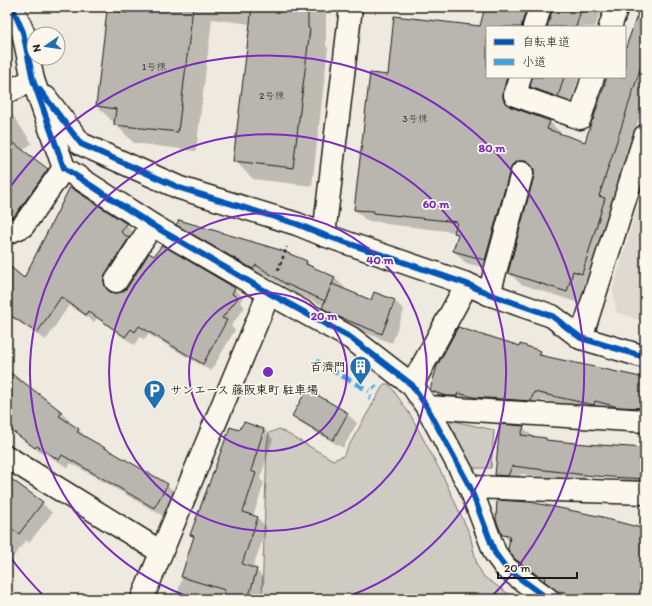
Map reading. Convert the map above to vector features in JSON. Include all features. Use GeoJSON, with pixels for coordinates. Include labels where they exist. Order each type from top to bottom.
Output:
{"type":"FeatureCollection","features":[{"type":"Feature","properties":{"kind":"street"},"geometry":{"type":"LineString","coordinates":[[12,7],[23,32],[33,80],[64,168],[152,225],[269,293],[351,338],[412,385],[427,407],[470,487],[495,552],[506,568],[548,599]]}},
{"type":"Feature","properties":{"kind":"street"},"geometry":{"type":"LineString","coordinates":[[324,235],[351,7]]}},
{"type":"Feature","properties":{"kind":"street"},"geometry":{"type":"LineString","coordinates":[[534,26],[540,7]]}},
{"type":"Feature","properties":{"kind":"street"},"geometry":{"type":"LineString","coordinates":[[610,26],[617,7]]}},
{"type":"Feature","properties":{"kind":"street"},"geometry":{"type":"LineString","coordinates":[[520,78],[515,95],[580,118],[593,78]]}},
{"type":"Feature","properties":{"kind":"street"},"geometry":{"type":"LineString","coordinates":[[7,92],[33,80]]}},
{"type":"Feature","properties":{"kind":"street"},"geometry":{"type":"LineString","coordinates":[[33,80],[81,144],[180,188],[297,224],[324,235],[467,284],[489,294],[552,316],[581,338],[645,357]]}},
{"type":"Feature","properties":{"kind":"street"},"geometry":{"type":"LineString","coordinates":[[581,338],[645,136]]}},
{"type":"Feature","properties":{"kind":"street"},"geometry":{"type":"LineString","coordinates":[[7,233],[23,226],[64,168]]}},
{"type":"Feature","properties":{"kind":"street"},"geometry":{"type":"LineString","coordinates":[[489,294],[522,173]]}},
{"type":"Feature","properties":{"kind":"street"},"geometry":{"type":"LineString","coordinates":[[116,281],[152,225]]}},
{"type":"Feature","properties":{"kind":"street"},"geometry":{"type":"LineString","coordinates":[[412,385],[467,284]]}},
{"type":"Feature","properties":{"kind":"street"},"geometry":{"type":"LineString","coordinates":[[142,599],[269,293]]}},
{"type":"Feature","properties":{"kind":"street"},"geometry":{"type":"LineString","coordinates":[[427,407],[645,422]]}},
{"type":"Feature","properties":{"kind":"street"},"geometry":{"type":"LineString","coordinates":[[7,457],[161,552]]}},
{"type":"Feature","properties":{"kind":"street"},"geometry":{"type":"LineString","coordinates":[[470,487],[645,493]]}},
{"type":"Feature","properties":{"kind":"path"},"geometry":{"type":"LineString","coordinates":[[269,293],[297,224]]}},
{"type":"Feature","properties":{"kind":"shaded area"},"geometry":{"type":"Polygon","coordinates":[[[645,183],[645,322],[616,312],[613,288],[645,183]]]}},
{"type":"Feature","properties":{"kind":"shaded area"},"geometry":{"type":"Polygon","coordinates":[[[384,384],[389,384],[411,416],[443,476],[470,535],[477,565],[484,577],[516,599],[262,599],[267,445],[269,433],[279,429],[333,460],[343,456],[384,384]]]}},
{"type":"Feature","properties":{"kind":"shaded area"},"geometry":{"type":"Polygon","coordinates":[[[444,419],[494,430],[491,468],[469,468],[444,419]]]}},
{"type":"Feature","properties":{"kind":"building"},"geometry":{"type":"Polygon","coordinates":[[[128,7],[193,7],[178,132],[114,125],[116,109],[96,106],[107,10],[127,13],[128,7]]]}},
{"type":"Feature","properties":{"kind":"building"},"geometry":{"type":"Polygon","coordinates":[[[252,7],[308,7],[308,28],[310,29],[293,168],[233,161],[252,7]]]}},
{"type":"Feature","properties":{"kind":"building"},"geometry":{"type":"Polygon","coordinates":[[[485,7],[527,7],[522,26],[486,26],[486,78],[507,78],[503,92],[505,103],[511,107],[550,121],[547,129],[585,142],[607,78],[626,78],[626,47],[640,7],[645,7],[645,54],[599,196],[605,198],[582,274],[573,271],[567,292],[508,273],[534,176],[534,169],[526,161],[518,161],[513,164],[510,170],[485,260],[453,251],[458,234],[454,233],[457,222],[373,213],[374,211],[354,210],[370,73],[388,75],[394,16],[480,26],[485,7]]]}},
{"type":"Feature","properties":{"kind":"building"},"geometry":{"type":"Polygon","coordinates":[[[552,7],[582,7],[576,26],[547,26],[552,7]]]}},
{"type":"Feature","properties":{"kind":"building"},"geometry":{"type":"Polygon","coordinates":[[[532,78],[564,78],[558,97],[530,87],[532,78]]]}},
{"type":"Feature","properties":{"kind":"building"},"geometry":{"type":"Polygon","coordinates":[[[7,138],[48,169],[14,216],[7,219],[7,138]]]}},
{"type":"Feature","properties":{"kind":"building"},"geometry":{"type":"Polygon","coordinates":[[[70,187],[127,224],[121,232],[129,238],[105,274],[105,287],[110,292],[122,292],[127,288],[149,253],[154,256],[162,245],[235,288],[232,294],[238,298],[222,318],[227,320],[203,364],[139,326],[135,332],[131,329],[125,337],[88,311],[86,315],[61,297],[37,333],[7,313],[7,264],[24,278],[70,187]]]}},
{"type":"Feature","properties":{"kind":"building"},"geometry":{"type":"Polygon","coordinates":[[[179,220],[280,250],[307,261],[306,264],[335,277],[325,301],[286,284],[256,265],[253,269],[176,225],[179,220]]]}},
{"type":"Feature","properties":{"kind":"building"},"geometry":{"type":"Polygon","coordinates":[[[332,284],[371,300],[374,292],[395,300],[382,334],[339,317],[322,308],[332,284]]]}},
{"type":"Feature","properties":{"kind":"building"},"geometry":{"type":"Polygon","coordinates":[[[458,327],[541,351],[539,355],[645,378],[645,408],[618,407],[595,401],[594,405],[534,392],[531,401],[473,397],[458,393],[457,396],[446,396],[431,391],[430,390],[437,366],[458,327]]]}},
{"type":"Feature","properties":{"kind":"building"},"geometry":{"type":"Polygon","coordinates":[[[7,370],[62,412],[59,416],[79,429],[77,432],[168,484],[154,508],[62,455],[59,460],[37,446],[35,448],[7,427],[7,370]]]}},
{"type":"Feature","properties":{"kind":"building"},"geometry":{"type":"Polygon","coordinates":[[[307,389],[348,413],[333,440],[292,416],[307,389]]]}},
{"type":"Feature","properties":{"kind":"building"},"geometry":{"type":"Polygon","coordinates":[[[244,422],[264,429],[251,471],[256,473],[243,512],[258,517],[242,564],[257,569],[248,599],[222,599],[225,590],[181,577],[194,536],[190,535],[230,427],[239,430],[244,422]]]}},
{"type":"Feature","properties":{"kind":"building"},"geometry":{"type":"Polygon","coordinates":[[[500,424],[524,426],[521,435],[546,438],[546,440],[645,448],[645,479],[594,476],[512,466],[508,476],[495,475],[500,424]]]}},
{"type":"Feature","properties":{"kind":"building"},"geometry":{"type":"Polygon","coordinates":[[[7,476],[43,502],[19,534],[7,525],[7,476]]]}},
{"type":"Feature","properties":{"kind":"building"},"geometry":{"type":"Polygon","coordinates":[[[497,500],[530,502],[603,517],[645,529],[645,599],[564,599],[566,592],[557,591],[544,581],[545,577],[537,575],[515,559],[508,550],[510,536],[502,535],[496,520],[497,500]]]}},
{"type":"Feature","properties":{"kind":"marked path"},"geometry":{"type":"LineString","coordinates":[[316,361],[369,391]]}},
{"type":"Feature","properties":{"kind":"cycle path"},"geometry":{"type":"LineString","coordinates":[[12,7],[23,32],[33,80],[64,168],[152,225],[269,293],[351,338],[412,385],[427,407],[470,487],[495,553],[506,568],[548,599]]}},
{"type":"Feature","properties":{"kind":"cycle path"},"geometry":{"type":"LineString","coordinates":[[39,89],[81,144],[180,188],[297,224],[324,235],[467,284],[489,294],[552,316],[581,338],[645,357]]}},
{"type":"Feature","properties":{"kind":"place","name":"百濟門"},"geometry":{"type":"Point","coordinates":[361,386]}},
{"type":"Feature","properties":{"kind":"place","name":"サンエース 藤阪東町 駐車場"},"geometry":{"type":"Point","coordinates":[155,410]}}]}
